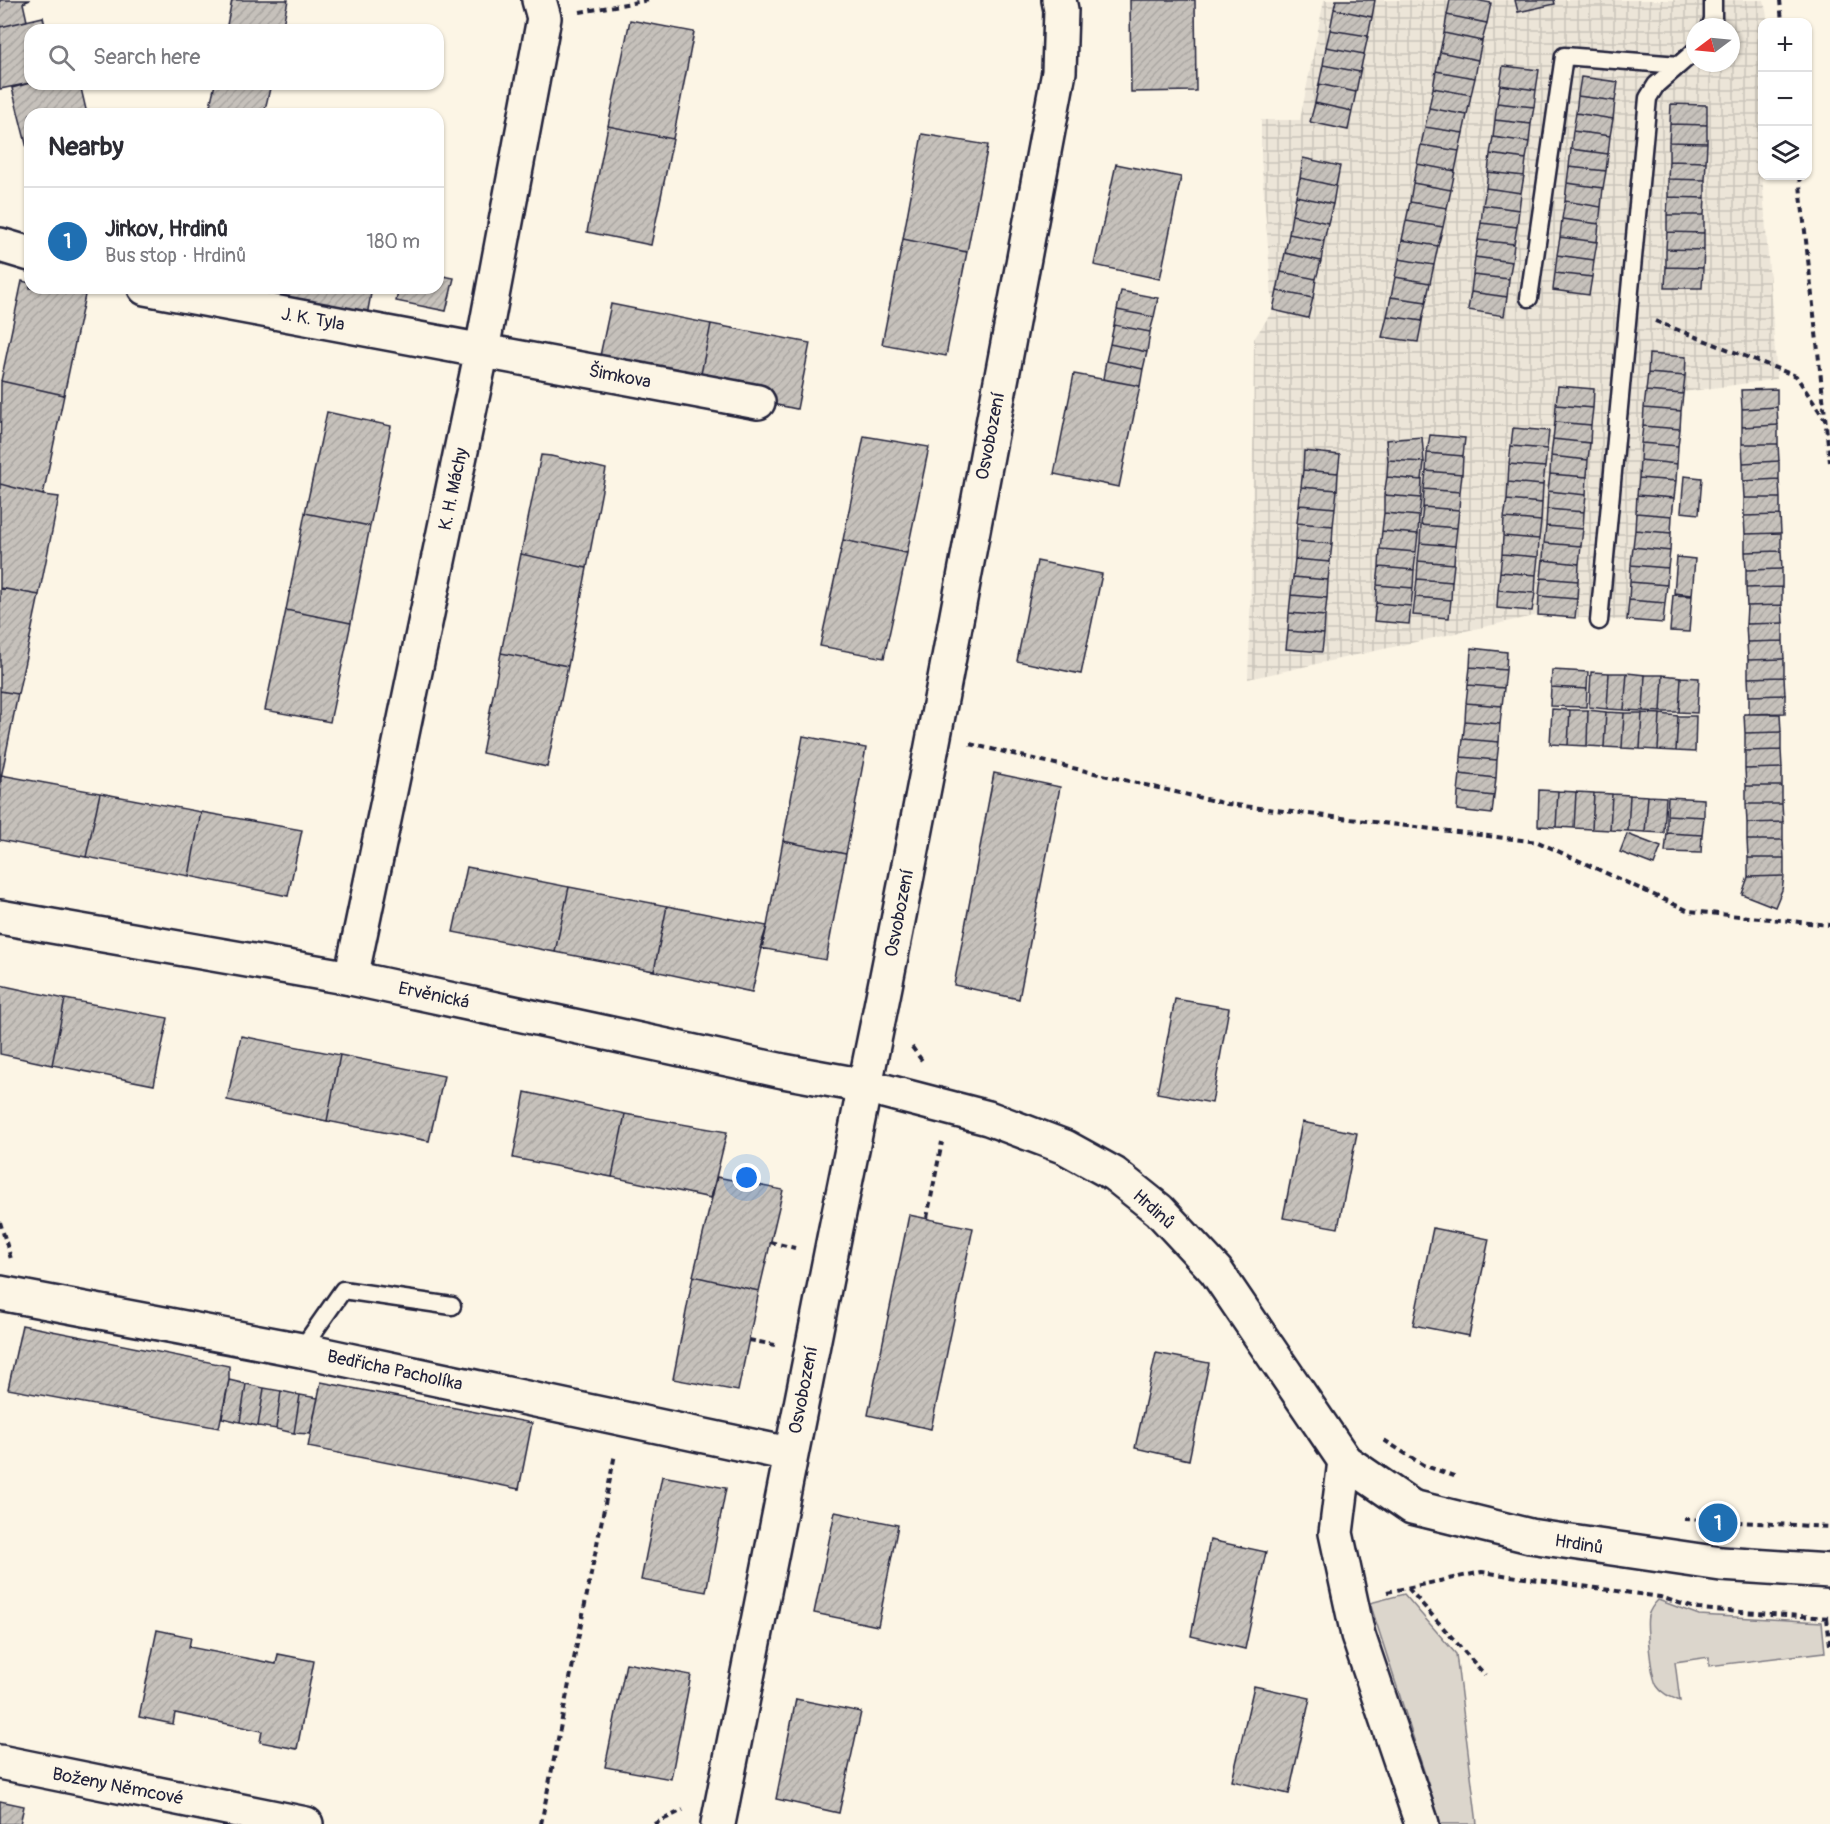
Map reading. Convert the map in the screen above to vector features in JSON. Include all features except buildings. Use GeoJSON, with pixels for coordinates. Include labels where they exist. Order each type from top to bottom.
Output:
{"type":"FeatureCollection","features":[{"type":"Feature","properties":{"kind":"street","name":"Osvobození"},"geometry":{"type":"LineString","coordinates":[[718,1824],[789,1454],[934,735],[1059,72],[1061,10],[1059,0]]}},
{"type":"Feature","properties":{"kind":"street","name":"K. H. Máchy"},"geometry":{"type":"LineString","coordinates":[[351,978],[482,350],[542,9]]}},
{"type":"Feature","properties":{"kind":"street"},"geometry":{"type":"LineString","coordinates":[[0,245],[24,252]]}},
{"type":"Feature","properties":{"kind":"street","name":"J. K. Tyla"},"geometry":{"type":"LineString","coordinates":[[178,294],[482,350]]}},
{"type":"Feature","properties":{"kind":"street","name":"Šimkova"},"geometry":{"type":"LineString","coordinates":[[482,350],[758,402]]}},
{"type":"Feature","properties":{"kind":"street","name":"Ervěnická"},"geometry":{"type":"LineString","coordinates":[[0,917],[351,978],[865,1086]]}},
{"type":"Feature","properties":{"kind":"street","name":"Hrdinů"},"geometry":{"type":"LineString","coordinates":[[865,1086],[988,1118],[1065,1147],[1114,1174],[1159,1210],[1216,1272],[1345,1461],[1412,1507],[1530,1536],[1721,1564],[1830,1571]]}},
{"type":"Feature","properties":{"kind":"street","name":"Bedřicha Pacholíka"},"geometry":{"type":"LineString","coordinates":[[0,1293],[301,1350],[789,1454]]}},
{"type":"Feature","properties":{"kind":"street"},"geometry":{"type":"LineString","coordinates":[[1345,1461],[1336,1533],[1358,1635],[1422,1824]]}},
{"type":"Feature","properties":{"kind":"street","name":"Boženy Němcové"},"geometry":{"type":"LineString","coordinates":[[0,1762],[306,1824]]}},
{"type":"Feature","properties":{"kind":"lane"},"geometry":{"type":"LineString","coordinates":[[1713,0],[1713,18]]}},
{"type":"Feature","properties":{"kind":"lane"},"geometry":{"type":"LineString","coordinates":[[1529,298],[1564,56],[1679,65]]}},
{"type":"Feature","properties":{"kind":"lane"},"geometry":{"type":"LineString","coordinates":[[1599,621],[1648,98],[1656,85],[1686,59]]}},
{"type":"Feature","properties":{"kind":"lane"},"geometry":{"type":"LineString","coordinates":[[301,1350],[343,1290],[452,1306]]}},
{"type":"Feature","properties":{"kind":"path"},"geometry":{"type":"LineString","coordinates":[[542,9],[649,0]]}},
{"type":"Feature","properties":{"kind":"path"},"geometry":{"type":"LineString","coordinates":[[1780,0],[1782,18]]}},
{"type":"Feature","properties":{"kind":"path"},"geometry":{"type":"LineString","coordinates":[[1799,180],[1830,462]]}},
{"type":"Feature","properties":{"kind":"path"},"geometry":{"type":"LineString","coordinates":[[1629,311],[1796,376],[1826,420]]}},
{"type":"Feature","properties":{"kind":"path"},"geometry":{"type":"LineString","coordinates":[[934,735],[1227,804],[1538,842],[1689,911],[1830,925]]}},
{"type":"Feature","properties":{"kind":"path"},"geometry":{"type":"LineString","coordinates":[[907,1041],[925,1064]]}},
{"type":"Feature","properties":{"kind":"path"},"geometry":{"type":"LineString","coordinates":[[927,1218],[943,1135]]}},
{"type":"Feature","properties":{"kind":"path"},"geometry":{"type":"LineString","coordinates":[[770,1242],[798,1249]]}},
{"type":"Feature","properties":{"kind":"path"},"geometry":{"type":"LineString","coordinates":[[749,1340],[777,1346]]}},
{"type":"Feature","properties":{"kind":"path"},"geometry":{"type":"LineString","coordinates":[[541,1824],[622,1418]]}},
{"type":"Feature","properties":{"kind":"path"},"geometry":{"type":"LineString","coordinates":[[1383,1439],[1423,1465],[1463,1480]]}},
{"type":"Feature","properties":{"kind":"path"},"geometry":{"type":"LineString","coordinates":[[1684,1519],[1830,1527]]}},
{"type":"Feature","properties":{"kind":"path"},"geometry":{"type":"LineString","coordinates":[[1344,1570],[1374,1595],[1482,1572],[1660,1597],[1698,1609],[1829,1618],[1830,1645]]}},
{"type":"Feature","properties":{"kind":"path"},"geometry":{"type":"LineString","coordinates":[[1407,1588],[1485,1676]]}},
{"type":"Feature","properties":{"kind":"shaded area"},"geometry":{"type":"Polygon","coordinates":[[[1324,0],[1764,0],[1767,18],[1758,18],[1758,180],[1762,180],[1777,379],[1684,392],[1663,623],[1538,615],[1248,679],[1252,557],[1254,339],[1273,310],[1261,157],[1261,120],[1300,120],[1324,0]]]}},
{"type":"Feature","properties":{"kind":"shaded area"},"geometry":{"type":"Polygon","coordinates":[[[1404,1594],[1456,1654],[1477,1824],[1441,1824],[1370,1603],[1404,1594]]]}},
{"type":"Feature","properties":{"kind":"shaded area"},"geometry":{"type":"Polygon","coordinates":[[[1658,1600],[1699,1615],[1822,1622],[1825,1652],[1709,1666],[1709,1657],[1675,1662],[1680,1701],[1659,1689],[1653,1673],[1648,1616],[1658,1600]]]}},
{"type":"Feature","properties":{"kind":"place","name":"Jirkov, Hrdinů"},"geometry":{"type":"Point","coordinates":[1718,1523]}}]}
